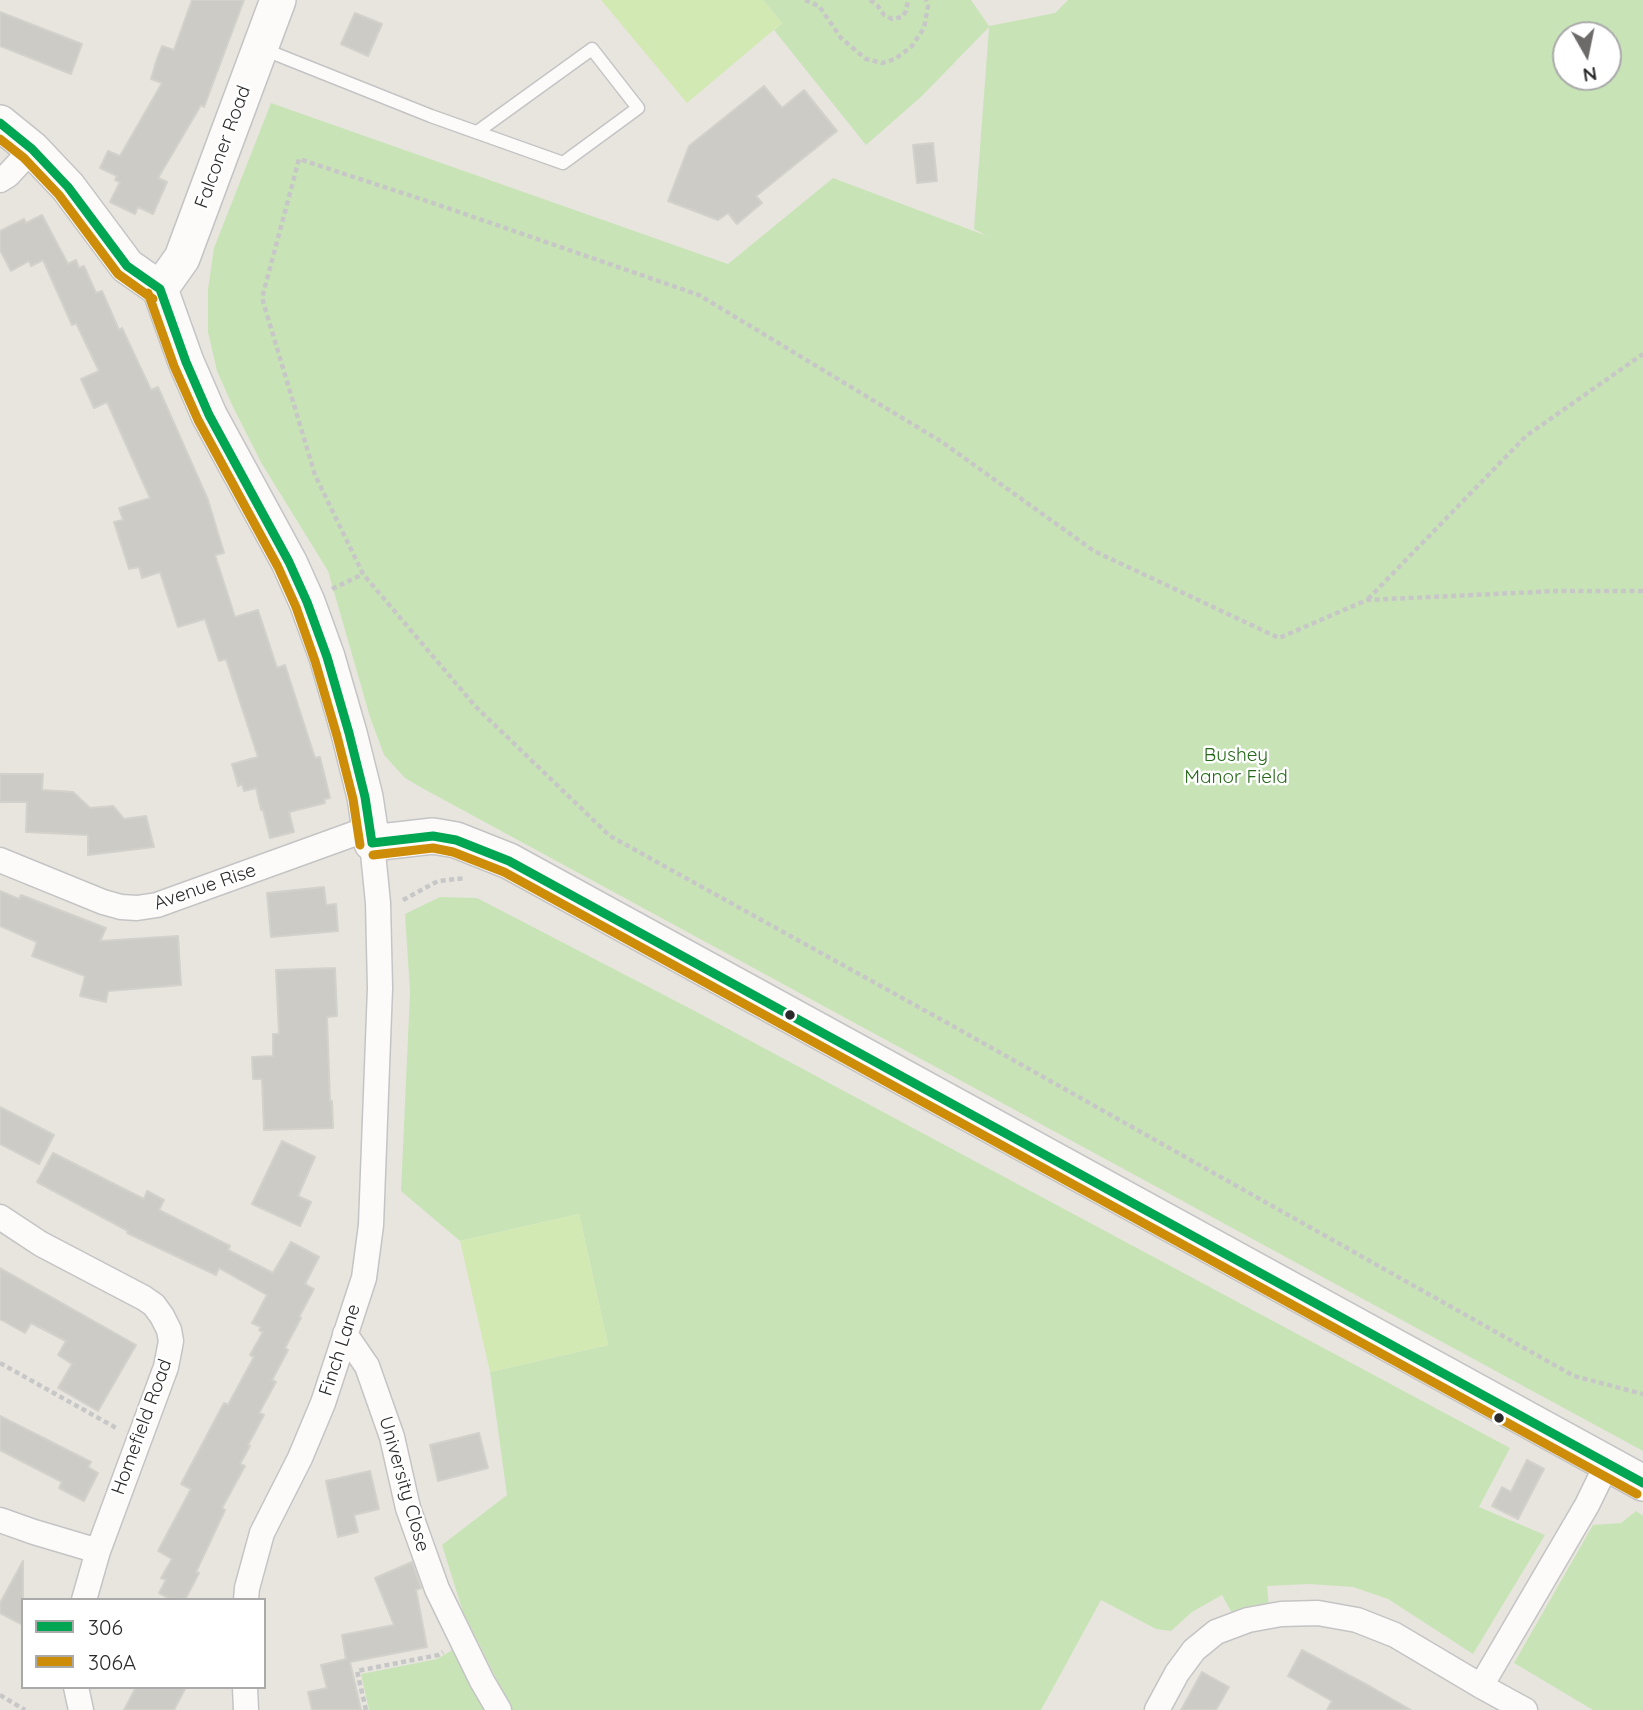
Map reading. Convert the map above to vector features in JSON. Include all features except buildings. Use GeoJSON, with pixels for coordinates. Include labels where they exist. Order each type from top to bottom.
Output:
{"type":"FeatureCollection","features":[{"type":"Feature","properties":{"kind":"street","name":"Falconer Road"},"geometry":{"type":"LineString","coordinates":[[160,289],[182,258],[278,0]]}},
{"type":"Feature","properties":{"kind":"street"},"geometry":{"type":"LineString","coordinates":[[0,123],[32,149],[68,187],[127,266],[160,289]]}},
{"type":"Feature","properties":{"kind":"street"},"geometry":{"type":"LineString","coordinates":[[0,180],[32,149]]}},
{"type":"Feature","properties":{"kind":"street","name":"Finch Lane"},"geometry":{"type":"LineString","coordinates":[[160,289],[186,362],[209,415],[289,562],[327,657],[365,797],[378,903],[380,988],[371,1225],[364,1278],[323,1403],[300,1458],[262,1533],[246,1598]]}},
{"type":"Feature","properties":{"kind":"street"},"geometry":{"type":"LineString","coordinates":[[371,835],[404,838],[433,836],[456,840],[509,861],[1643,1483]]}},
{"type":"Feature","properties":{"kind":"street","name":"Avenue Rise"},"geometry":{"type":"LineString","coordinates":[[0,860],[103,902],[137,908],[157,905],[371,835]]}},
{"type":"Feature","properties":{"kind":"street","name":"Homefield Road"},"geometry":{"type":"LineString","coordinates":[[0,1217],[41,1244],[144,1298],[162,1315],[169,1330],[171,1341],[166,1367],[97,1551],[85,1598]]}},
{"type":"Feature","properties":{"kind":"street","name":"University Close"},"geometry":{"type":"LineString","coordinates":[[345,1334],[367,1366],[392,1437],[408,1508],[437,1590],[499,1710]]}},
{"type":"Feature","properties":{"kind":"street"},"geometry":{"type":"LineString","coordinates":[[1481,1686],[1587,1505],[1608,1462]]}},
{"type":"Feature","properties":{"kind":"street"},"geometry":{"type":"LineString","coordinates":[[0,1520],[97,1551]]}},
{"type":"Feature","properties":{"kind":"street"},"geometry":{"type":"LineString","coordinates":[[1157,1710],[1194,1650],[1216,1632],[1248,1620],[1281,1614],[1318,1613],[1356,1620],[1395,1635],[1525,1710]]}},
{"type":"Feature","properties":{"kind":"street"},"geometry":{"type":"LineString","coordinates":[[76,1689],[81,1710]]}},
{"type":"Feature","properties":{"kind":"street"},"geometry":{"type":"LineString","coordinates":[[246,1689],[246,1710]]}},
{"type":"Feature","properties":{"kind":"lane"},"geometry":{"type":"LineString","coordinates":[[259,48],[431,116],[563,163],[638,108],[592,49],[477,132]]}},
{"type":"Feature","properties":{"kind":"path"},"geometry":{"type":"LineString","coordinates":[[805,0],[819,6],[841,38],[866,59],[881,63],[895,59],[912,46],[924,28],[928,6],[926,0]]}},
{"type":"Feature","properties":{"kind":"path"},"geometry":{"type":"LineString","coordinates":[[870,0],[884,15],[892,19],[902,17],[908,0]]}},
{"type":"Feature","properties":{"kind":"path"},"geometry":{"type":"LineString","coordinates":[[1643,591],[1557,591],[1367,600],[1279,638],[1094,551],[942,442],[699,295],[299,159],[262,298],[315,475],[362,573],[476,707],[610,836],[1574,1376],[1643,1394]]}},
{"type":"Feature","properties":{"kind":"path"},"geometry":{"type":"LineString","coordinates":[[1367,600],[1526,436],[1643,354]]}},
{"type":"Feature","properties":{"kind":"path"},"geometry":{"type":"LineString","coordinates":[[0,1363],[139,1440]]}},
{"type":"Feature","properties":{"kind":"path"},"geometry":{"type":"LineString","coordinates":[[366,1710],[357,1671],[438,1655]]}},
{"type":"Feature","properties":{"kind":"path"},"geometry":{"type":"LineString","coordinates":[[0,1695],[25,1710]]}},
{"type":"Feature","properties":{"kind":"green space"},"geometry":{"type":"Polygon","coordinates":[[[601,0],[763,0],[782,23],[687,103],[601,0]]]}},
{"type":"Feature","properties":{"kind":"green space","name":"Bushey Manor Field"},"geometry":{"type":"Polygon","coordinates":[[[763,0],[971,0],[989,26],[1055,13],[1068,0],[1643,0],[1643,1451],[422,788],[405,778],[384,755],[370,717],[328,571],[262,464],[233,407],[217,371],[208,332],[208,289],[214,248],[271,103],[728,264],[833,178],[987,236],[974,229],[989,27],[922,96],[866,145],[774,30],[782,23],[763,0]]]}},
{"type":"Feature","properties":{"kind":"green space"},"geometry":{"type":"Polygon","coordinates":[[[440,897],[477,898],[691,1009],[1510,1448],[1479,1507],[1545,1535],[1473,1654],[1388,1599],[1353,1587],[1308,1584],[1267,1586],[1269,1607],[1233,1615],[1222,1595],[1192,1612],[1171,1631],[1156,1629],[1101,1600],[1041,1710],[512,1710],[463,1612],[442,1545],[507,1495],[490,1372],[608,1345],[579,1214],[460,1241],[401,1191],[410,992],[405,914],[440,897]]]}},
{"type":"Feature","properties":{"kind":"green space"},"geometry":{"type":"Polygon","coordinates":[[[579,1214],[608,1345],[490,1372],[460,1241],[579,1214]]]}},
{"type":"Feature","properties":{"kind":"green space"},"geometry":{"type":"Polygon","coordinates":[[[1636,1511],[1643,1516],[1643,1710],[1593,1710],[1514,1663],[1593,1525],[1621,1523],[1636,1511]]]}},
{"type":"Feature","properties":{"kind":"green space"},"geometry":{"type":"Polygon","coordinates":[[[454,1649],[486,1710],[369,1710],[361,1674],[437,1659],[454,1649]]]}},
{"type":"Feature","properties":{"kind":"transit line","name":"306"},"geometry":{"type":"LineString","coordinates":[[0,123],[32,149],[68,187],[127,266],[160,289]]}},
{"type":"Feature","properties":{"kind":"transit line","name":"306A"},"geometry":{"type":"LineString","coordinates":[[0,139],[24,158],[59,195],[118,274],[153,299]]}},
{"type":"Feature","properties":{"kind":"transit line","name":"306"},"geometry":{"type":"LineString","coordinates":[[160,289],[186,362],[209,415],[289,562],[307,602],[327,657],[349,733],[365,797],[372,843]]}},
{"type":"Feature","properties":{"kind":"transit line","name":"306A"},"geometry":{"type":"LineString","coordinates":[[148,293],[174,366],[198,420],[278,567],[296,607],[337,736],[353,799],[360,845]]}},
{"type":"Feature","properties":{"kind":"transit line","name":"306"},"geometry":{"type":"LineString","coordinates":[[372,843],[433,836],[456,840],[509,861],[1643,1483]]}},
{"type":"Feature","properties":{"kind":"transit line","name":"306A"},"geometry":{"type":"LineString","coordinates":[[373,855],[433,848],[453,852],[504,872],[1637,1494]]}}]}
